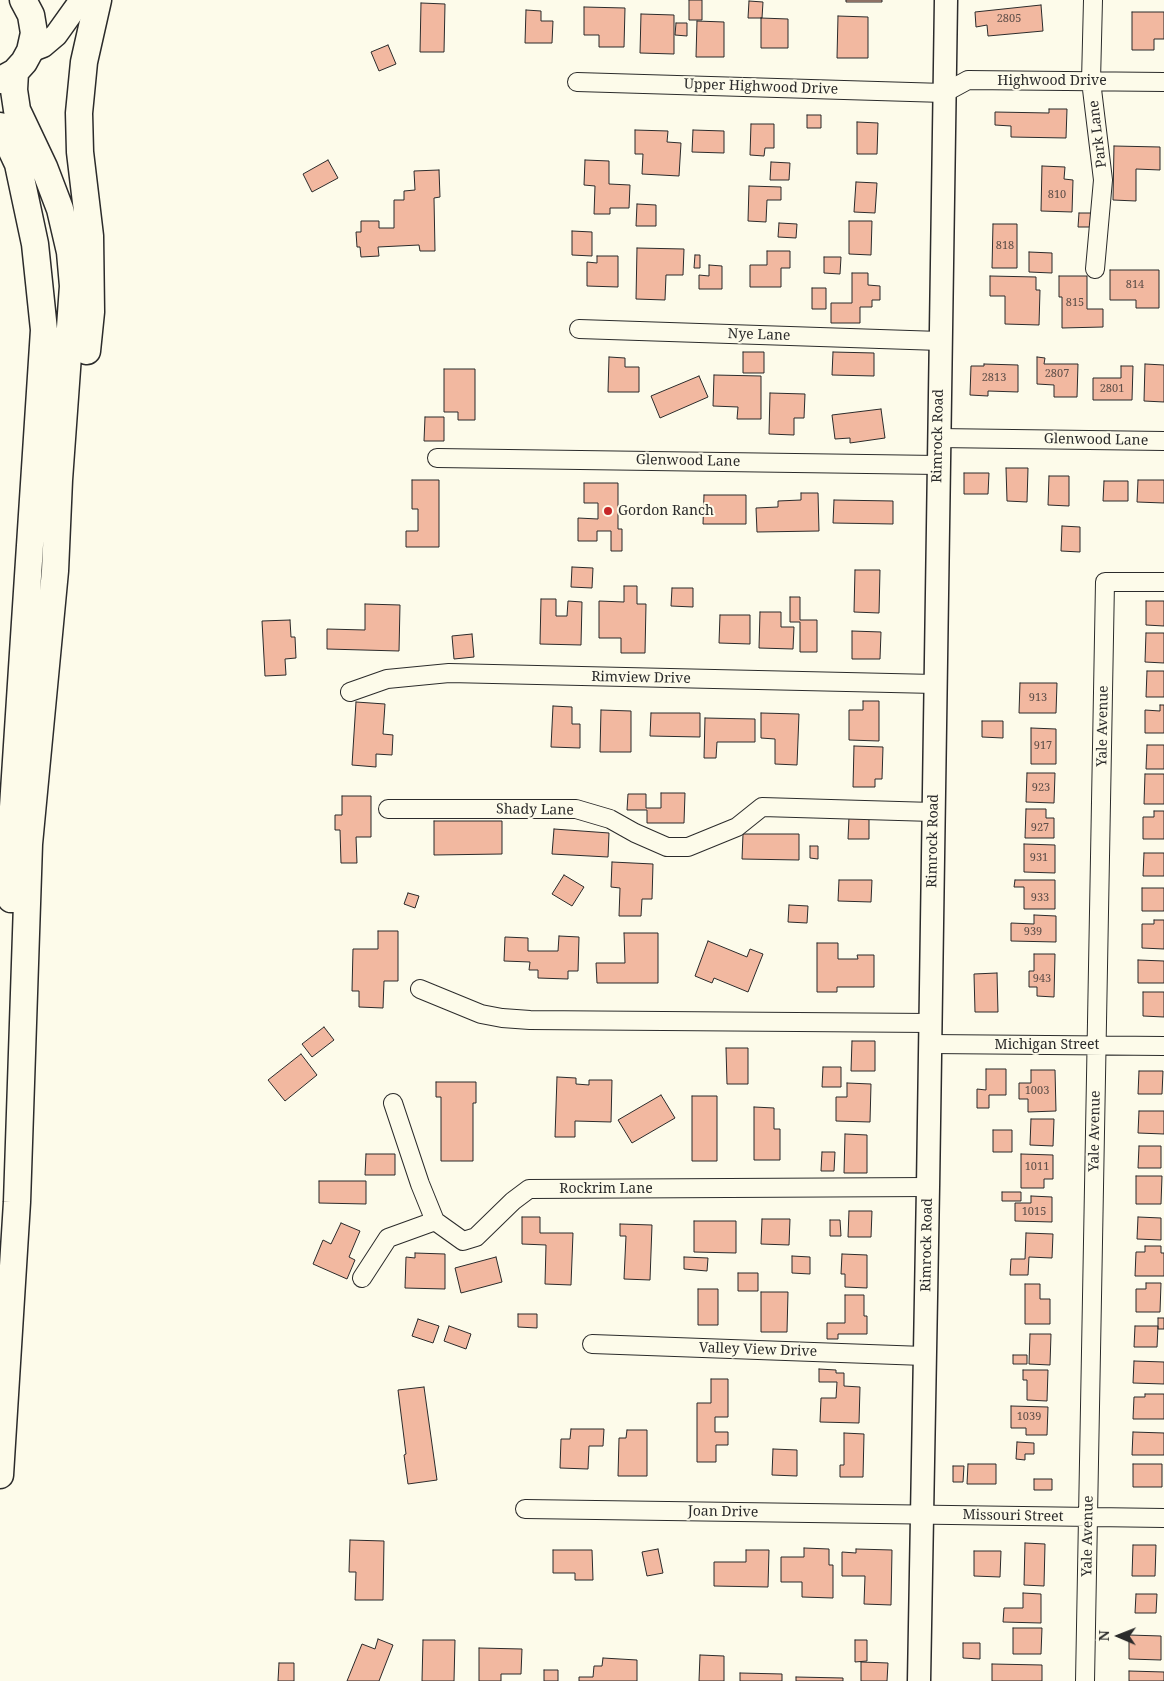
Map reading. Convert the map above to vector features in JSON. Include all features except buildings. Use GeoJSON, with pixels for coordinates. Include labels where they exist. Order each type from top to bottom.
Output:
{"type":"FeatureCollection","features":[{"type":"Feature","properties":{"kind":"highway"},"geometry":{"type":"LineString","coordinates":[[0,1475],[17,1202],[29,844],[54,572],[73,286],[70,252],[60,209],[44,167],[17,110],[14,90],[8,76],[24,62],[30,51],[34,33],[31,15],[23,0]]}},
{"type":"Feature","properties":{"kind":"highway"},"geometry":{"type":"LineString","coordinates":[[54,572],[83,401],[91,312],[90,236],[80,152],[79,114],[84,62],[98,0]]}},
{"type":"Feature","properties":{"kind":"highway"},"geometry":{"type":"LineString","coordinates":[[0,126],[18,164],[36,244],[44,330],[10,853],[17,1202]]}},
{"type":"Feature","properties":{"kind":"main road"},"geometry":{"type":"LineString","coordinates":[[30,51],[42,46],[56,35],[81,0]]}},
{"type":"Feature","properties":{"kind":"main road","name":"Rimrock Road"},"geometry":{"type":"LineString","coordinates":[[919,1681],[946,0]]}},
{"type":"Feature","properties":{"kind":"street","name":"Park Lane"},"geometry":{"type":"LineString","coordinates":[[1093,0],[1091,81],[1104,180],[1095,269]]}},
{"type":"Feature","properties":{"kind":"street","name":"Highwood Drive"},"geometry":{"type":"LineString","coordinates":[[944,93],[968,80],[1164,82]]}},
{"type":"Feature","properties":{"kind":"street","name":"Upper Highwood Drive"},"geometry":{"type":"LineString","coordinates":[[577,82],[944,93]]}},
{"type":"Feature","properties":{"kind":"street","name":"Nye Lane"},"geometry":{"type":"LineString","coordinates":[[579,329],[940,341]]}},
{"type":"Feature","properties":{"kind":"street","name":"Glenwood Lane"},"geometry":{"type":"LineString","coordinates":[[938,438],[1164,441]]}},
{"type":"Feature","properties":{"kind":"street","name":"Glenwood Lane"},"geometry":{"type":"LineString","coordinates":[[437,458],[938,465]]}},
{"type":"Feature","properties":{"kind":"street","name":"Yale Avenue"},"geometry":{"type":"LineString","coordinates":[[1085,1681],[1105,582],[1164,582]]}},
{"type":"Feature","properties":{"kind":"street","name":"Rimview Drive"},"geometry":{"type":"LineString","coordinates":[[350,692],[387,678],[449,673],[935,684]]}},
{"type":"Feature","properties":{"kind":"street","name":"Shady Lane"},"geometry":{"type":"LineString","coordinates":[[388,809],[576,809],[610,819],[635,833],[667,847],[688,847],[736,827],[762,807],[933,812]]}},
{"type":"Feature","properties":{"kind":"street","name":"Michigan Street"},"geometry":{"type":"LineString","coordinates":[[420,989],[482,1014],[502,1018],[930,1034],[1096,1045],[1164,1046]]}},
{"type":"Feature","properties":{"kind":"street"},"geometry":{"type":"LineString","coordinates":[[362,1278],[388,1238],[435,1221],[392,1103]]}},
{"type":"Feature","properties":{"kind":"street","name":"Rockrim Lane"},"geometry":{"type":"LineString","coordinates":[[435,1221],[463,1241],[476,1237],[513,1200],[529,1189],[928,1188]]}},
{"type":"Feature","properties":{"kind":"street","name":"Valley View Drive"},"geometry":{"type":"LineString","coordinates":[[592,1344],[924,1356]]}},
{"type":"Feature","properties":{"kind":"street","name":"Joan Drive"},"geometry":{"type":"LineString","coordinates":[[525,1509],[922,1515]]}},
{"type":"Feature","properties":{"kind":"street","name":"Missouri Street"},"geometry":{"type":"LineString","coordinates":[[922,1515],[1164,1518]]}},
{"type":"Feature","properties":{"kind":"place","name":"Gordon Ranch"},"geometry":{"type":"Point","coordinates":[608,511]}}]}
